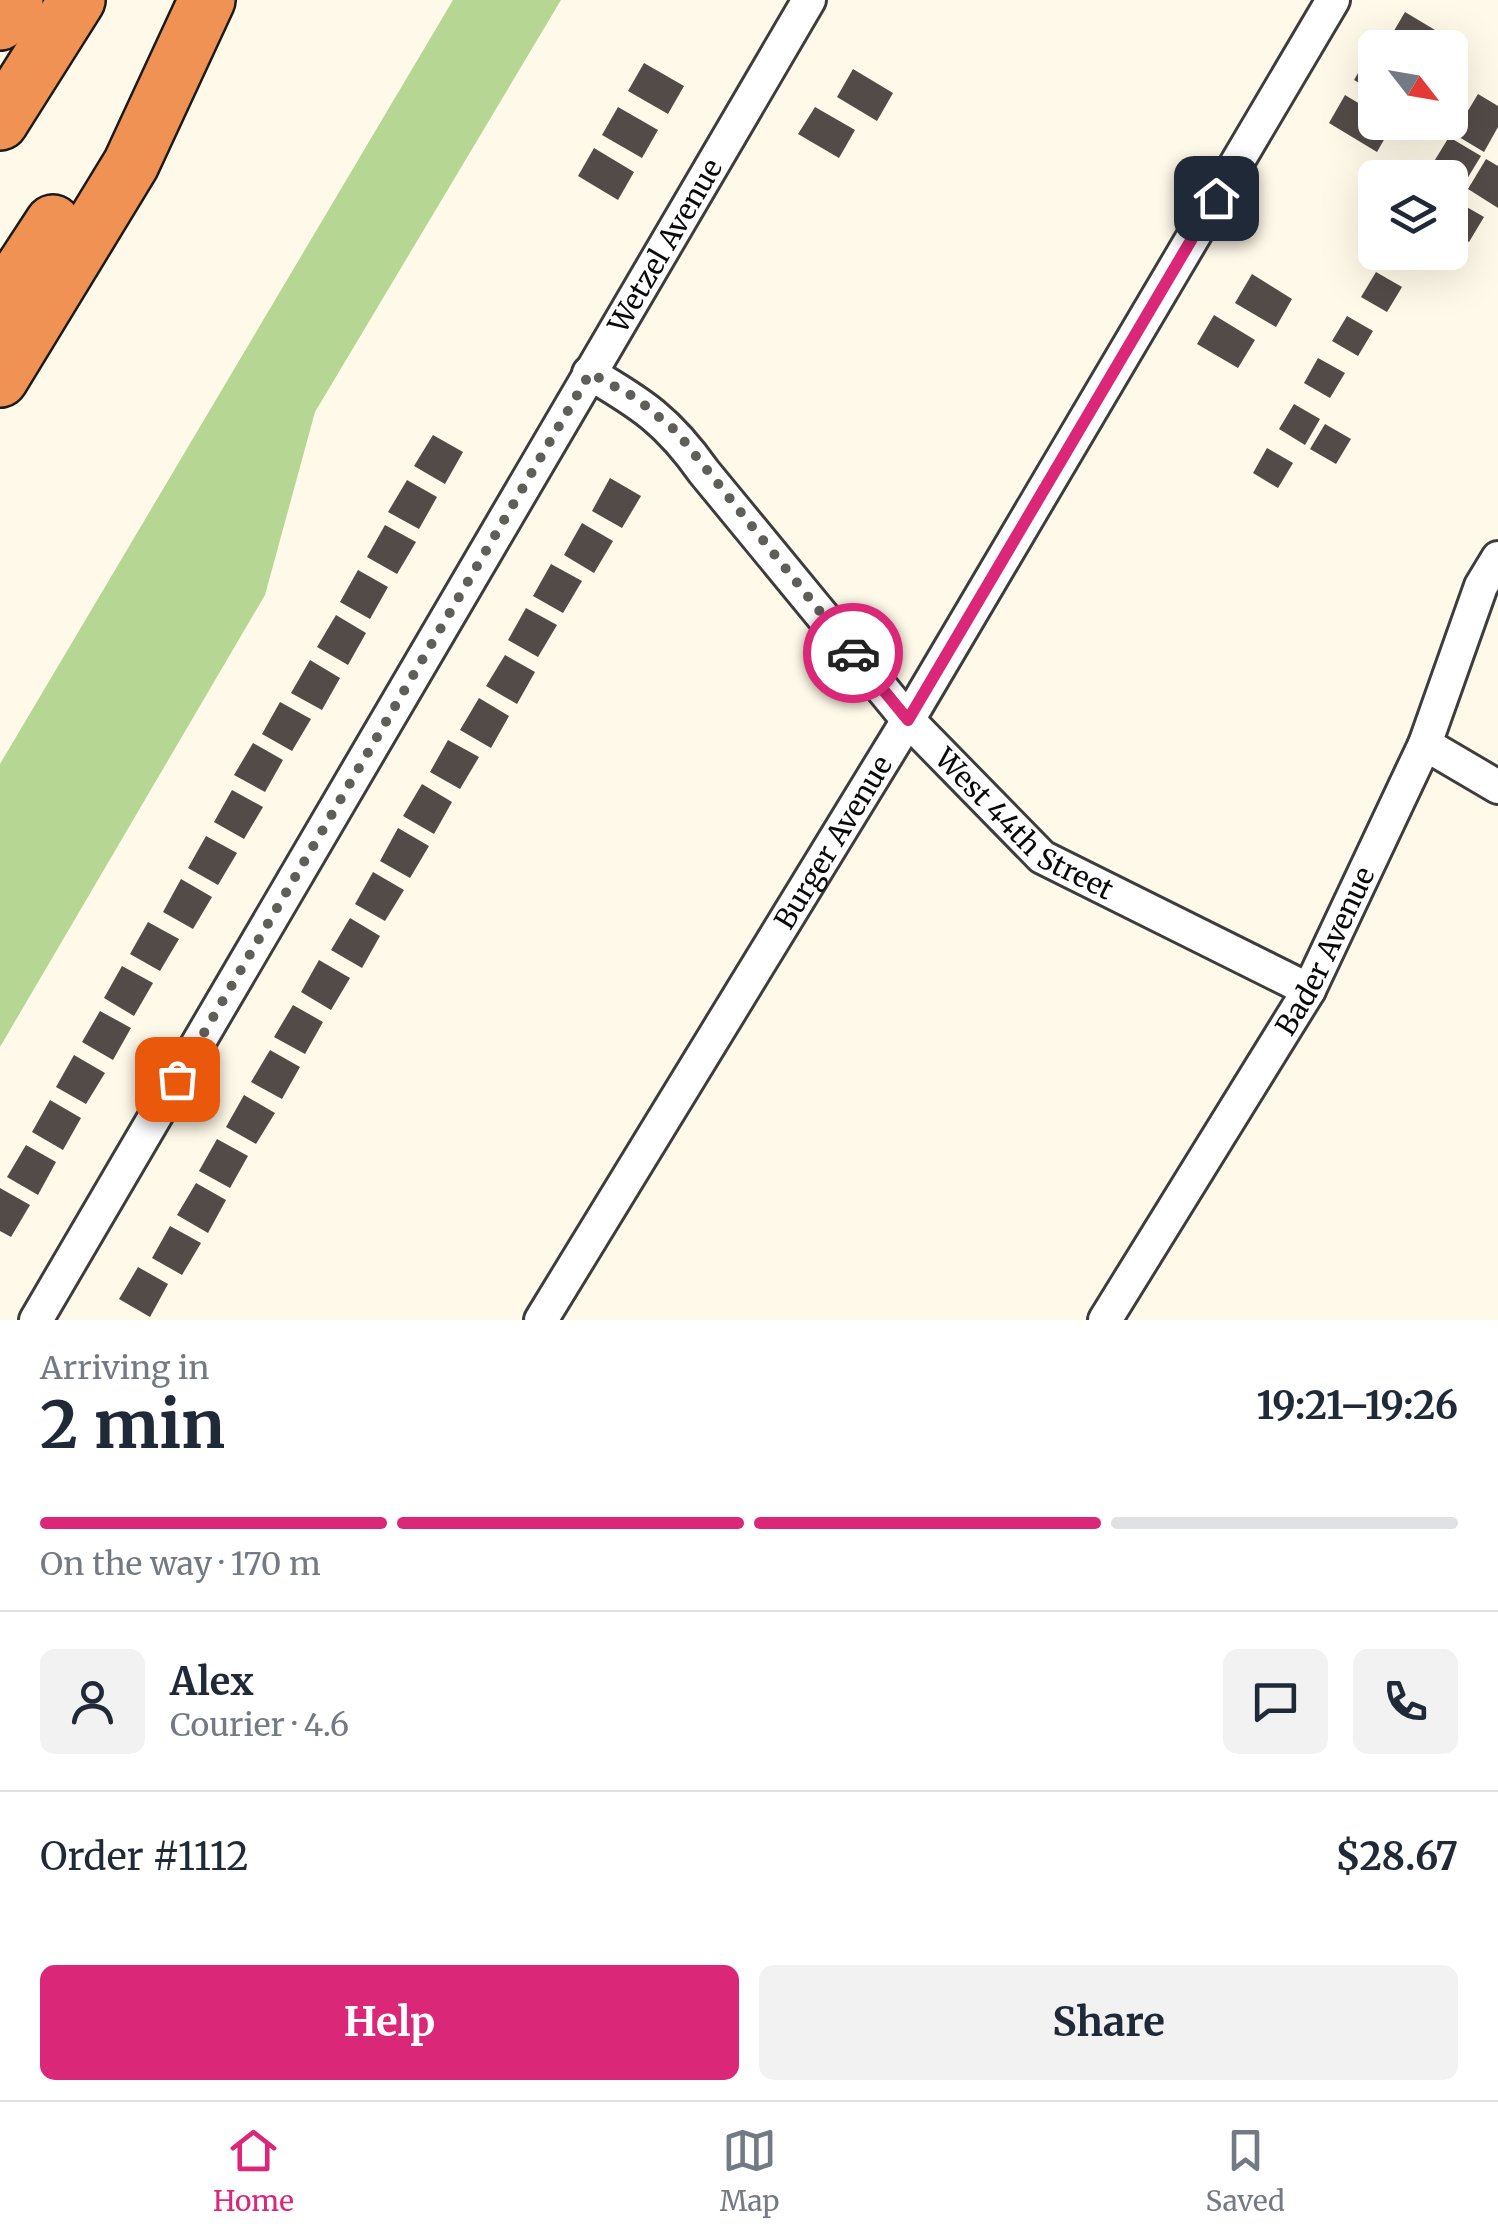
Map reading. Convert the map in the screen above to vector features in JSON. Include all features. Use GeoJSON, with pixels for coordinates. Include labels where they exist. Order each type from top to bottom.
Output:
{"type":"FeatureCollection","features":[{"type":"Feature","properties":{"kind":"highway"},"geometry":{"type":"LineString","coordinates":[[0,22],[15,0]]}},
{"type":"Feature","properties":{"kind":"highway"},"geometry":{"type":"LineString","coordinates":[[0,122],[76,0]]}},
{"type":"Feature","properties":{"kind":"highway"},"geometry":{"type":"LineString","coordinates":[[0,304],[198,0]]}},
{"type":"Feature","properties":{"kind":"highway"},"geometry":{"type":"LineString","coordinates":[[0,379],[131,164],[207,0]]}},
{"type":"Feature","properties":{"kind":"street","name":"Wetzel Avenue"},"geometry":{"type":"LineString","coordinates":[[36,1320],[809,0]]}},
{"type":"Feature","properties":{"kind":"street","name":"Burger Avenue"},"geometry":{"type":"LineString","coordinates":[[542,1320],[908,720],[1333,0]]}},
{"type":"Feature","properties":{"kind":"street","name":"West 44th Street"},"geometry":{"type":"LineString","coordinates":[[590,373],[644,404],[676,431],[704,472],[908,720],[1042,857],[1309,990]]}},
{"type":"Feature","properties":{"kind":"street","name":"Bader Avenue"},"geometry":{"type":"LineString","coordinates":[[1105,1320],[1309,990],[1424,744],[1481,586],[1498,558]]}},
{"type":"Feature","properties":{"kind":"street"},"geometry":{"type":"LineString","coordinates":[[1424,744],[1498,787]]}},
{"type":"Feature","properties":{"kind":"green space"},"geometry":{"type":"Polygon","coordinates":[[[453,0],[561,0],[315,412],[265,595],[0,1047],[0,764],[453,0]]]}},
{"type":"Feature","properties":{"kind":"building"},"geometry":{"type":"Polygon","coordinates":[[[1405,12],[1435,30],[1394,30],[1405,12]]]}},
{"type":"Feature","properties":{"kind":"building"},"geometry":{"type":"Polygon","coordinates":[[[644,63],[684,86],[668,114],[628,91],[644,63]]]}},
{"type":"Feature","properties":{"kind":"building"},"geometry":{"type":"Polygon","coordinates":[[[853,69],[893,93],[877,121],[837,97],[853,69]]]}},
{"type":"Feature","properties":{"kind":"building"},"geometry":{"type":"Polygon","coordinates":[[[1478,94],[1498,106],[1498,127],[1484,152],[1464,140],[1468,140],[1468,111],[1478,94]]]}},
{"type":"Feature","properties":{"kind":"building"},"geometry":{"type":"Polygon","coordinates":[[[1345,95],[1358,103],[1358,140],[1384,140],[1377,152],[1329,123],[1345,95]]]}},
{"type":"Feature","properties":{"kind":"building"},"geometry":{"type":"Polygon","coordinates":[[[618,107],[658,130],[642,158],[602,135],[618,107]]]}},
{"type":"Feature","properties":{"kind":"building"},"geometry":{"type":"Polygon","coordinates":[[[815,107],[855,130],[839,158],[798,134],[815,107]]]}},
{"type":"Feature","properties":{"kind":"building"},"geometry":{"type":"Polygon","coordinates":[[[1447,140],[1481,156],[1468,177],[1468,160],[1435,160],[1447,140]]]}},
{"type":"Feature","properties":{"kind":"building"},"geometry":{"type":"Polygon","coordinates":[[[594,148],[634,172],[618,200],[578,176],[594,148]]]}},
{"type":"Feature","properties":{"kind":"building"},"geometry":{"type":"Polygon","coordinates":[[[1486,159],[1498,166],[1498,208],[1468,189],[1486,159]]]}},
{"type":"Feature","properties":{"kind":"building"},"geometry":{"type":"Polygon","coordinates":[[[1468,208],[1484,217],[1468,241],[1468,208]]]}},
{"type":"Feature","properties":{"kind":"building"},"geometry":{"type":"Polygon","coordinates":[[[1376,272],[1402,287],[1387,312],[1361,297],[1376,272]]]}},
{"type":"Feature","properties":{"kind":"building"},"geometry":{"type":"Polygon","coordinates":[[[1252,274],[1292,299],[1276,327],[1235,303],[1252,274]]]}},
{"type":"Feature","properties":{"kind":"building"},"geometry":{"type":"Polygon","coordinates":[[[1214,315],[1255,340],[1238,368],[1197,344],[1214,315]]]}},
{"type":"Feature","properties":{"kind":"building"},"geometry":{"type":"Polygon","coordinates":[[[1347,316],[1373,331],[1358,356],[1332,341],[1347,316]]]}},
{"type":"Feature","properties":{"kind":"building"},"geometry":{"type":"Polygon","coordinates":[[[1318,358],[1345,373],[1330,398],[1304,383],[1318,358]]]}},
{"type":"Feature","properties":{"kind":"building"},"geometry":{"type":"Polygon","coordinates":[[[1294,404],[1320,419],[1305,445],[1279,429],[1294,404]]]}},
{"type":"Feature","properties":{"kind":"building"},"geometry":{"type":"Polygon","coordinates":[[[1325,424],[1351,439],[1336,464],[1310,449],[1325,424]]]}},
{"type":"Feature","properties":{"kind":"building"},"geometry":{"type":"Polygon","coordinates":[[[433,435],[463,452],[445,484],[414,466],[433,435]]]}},
{"type":"Feature","properties":{"kind":"building"},"geometry":{"type":"Polygon","coordinates":[[[1267,448],[1293,463],[1278,488],[1253,473],[1267,448]]]}},
{"type":"Feature","properties":{"kind":"building"},"geometry":{"type":"Polygon","coordinates":[[[610,478],[641,496],[622,528],[592,511],[610,478]]]}},
{"type":"Feature","properties":{"kind":"building"},"geometry":{"type":"Polygon","coordinates":[[[407,480],[437,497],[419,529],[388,512],[407,480]]]}},
{"type":"Feature","properties":{"kind":"building"},"geometry":{"type":"Polygon","coordinates":[[[582,523],[613,541],[594,573],[564,555],[582,523]]]}},
{"type":"Feature","properties":{"kind":"building"},"geometry":{"type":"Polygon","coordinates":[[[385,525],[416,542],[397,574],[367,557],[385,525]]]}},
{"type":"Feature","properties":{"kind":"building"},"geometry":{"type":"Polygon","coordinates":[[[551,564],[582,581],[563,613],[533,596],[551,564]]]}},
{"type":"Feature","properties":{"kind":"building"},"geometry":{"type":"Polygon","coordinates":[[[358,570],[388,587],[370,619],[340,602],[358,570]]]}},
{"type":"Feature","properties":{"kind":"building"},"geometry":{"type":"Polygon","coordinates":[[[526,608],[557,625],[538,657],[508,640],[526,608]]]}},
{"type":"Feature","properties":{"kind":"building"},"geometry":{"type":"Polygon","coordinates":[[[336,615],[366,633],[348,665],[317,647],[336,615]]]}},
{"type":"Feature","properties":{"kind":"building"},"geometry":{"type":"Polygon","coordinates":[[[505,655],[535,672],[517,704],[486,686],[505,655]]]}},
{"type":"Feature","properties":{"kind":"building"},"geometry":{"type":"Polygon","coordinates":[[[310,660],[340,678],[322,710],[291,693],[310,660]]]}},
{"type":"Feature","properties":{"kind":"building"},"geometry":{"type":"Polygon","coordinates":[[[479,698],[509,716],[491,748],[460,730],[479,698]]]}},
{"type":"Feature","properties":{"kind":"building"},"geometry":{"type":"Polygon","coordinates":[[[280,702],[311,719],[292,751],[262,734],[280,702]]]}},
{"type":"Feature","properties":{"kind":"building"},"geometry":{"type":"Polygon","coordinates":[[[448,740],[479,757],[460,789],[430,772],[448,740]]]}},
{"type":"Feature","properties":{"kind":"building"},"geometry":{"type":"Polygon","coordinates":[[[253,743],[283,760],[265,792],[234,775],[253,743]]]}},
{"type":"Feature","properties":{"kind":"building"},"geometry":{"type":"Polygon","coordinates":[[[422,784],[452,802],[434,834],[403,816],[422,784]]]}},
{"type":"Feature","properties":{"kind":"building"},"geometry":{"type":"Polygon","coordinates":[[[232,790],[263,807],[244,839],[214,822],[232,790]]]}},
{"type":"Feature","properties":{"kind":"building"},"geometry":{"type":"Polygon","coordinates":[[[398,828],[429,846],[410,878],[380,861],[398,828]]]}},
{"type":"Feature","properties":{"kind":"building"},"geometry":{"type":"Polygon","coordinates":[[[206,836],[237,853],[218,885],[188,868],[206,836]]]}},
{"type":"Feature","properties":{"kind":"building"},"geometry":{"type":"Polygon","coordinates":[[[373,872],[404,890],[385,921],[355,904],[373,872]]]}},
{"type":"Feature","properties":{"kind":"building"},"geometry":{"type":"Polygon","coordinates":[[[181,879],[212,897],[193,929],[163,912],[181,879]]]}},
{"type":"Feature","properties":{"kind":"building"},"geometry":{"type":"Polygon","coordinates":[[[350,918],[380,936],[362,968],[331,950],[350,918]]]}},
{"type":"Feature","properties":{"kind":"building"},"geometry":{"type":"Polygon","coordinates":[[[148,922],[179,939],[160,971],[130,954],[148,922]]]}},
{"type":"Feature","properties":{"kind":"building"},"geometry":{"type":"Polygon","coordinates":[[[319,960],[350,978],[331,1010],[301,992],[319,960]]]}},
{"type":"Feature","properties":{"kind":"building"},"geometry":{"type":"Polygon","coordinates":[[[122,966],[153,983],[134,1016],[104,998],[122,966]]]}},
{"type":"Feature","properties":{"kind":"building"},"geometry":{"type":"Polygon","coordinates":[[[293,1005],[323,1022],[305,1054],[274,1037],[293,1005]]]}},
{"type":"Feature","properties":{"kind":"building"},"geometry":{"type":"Polygon","coordinates":[[[100,1011],[131,1028],[113,1060],[82,1042],[100,1011]]]}},
{"type":"Feature","properties":{"kind":"building"},"geometry":{"type":"Polygon","coordinates":[[[270,1050],[300,1067],[282,1099],[251,1082],[270,1050]]]}},
{"type":"Feature","properties":{"kind":"building"},"geometry":{"type":"Polygon","coordinates":[[[74,1055],[105,1073],[86,1104],[56,1087],[74,1055]]]}},
{"type":"Feature","properties":{"kind":"building"},"geometry":{"type":"Polygon","coordinates":[[[244,1095],[275,1113],[256,1144],[226,1127],[244,1095]]]}},
{"type":"Feature","properties":{"kind":"building"},"geometry":{"type":"Polygon","coordinates":[[[50,1100],[81,1118],[63,1150],[32,1132],[50,1100]]]}},
{"type":"Feature","properties":{"kind":"building"},"geometry":{"type":"Polygon","coordinates":[[[217,1139],[248,1156],[230,1188],[199,1171],[217,1139]]]}},
{"type":"Feature","properties":{"kind":"building"},"geometry":{"type":"Polygon","coordinates":[[[26,1145],[56,1162],[38,1195],[7,1177],[26,1145]]]}},
{"type":"Feature","properties":{"kind":"building"},"geometry":{"type":"Polygon","coordinates":[[[196,1183],[226,1200],[208,1233],[177,1215],[196,1183]]]}},
{"type":"Feature","properties":{"kind":"building"},"geometry":{"type":"Polygon","coordinates":[[[0,1188],[30,1205],[11,1237],[0,1231],[0,1188]]]}},
{"type":"Feature","properties":{"kind":"building"},"geometry":{"type":"Polygon","coordinates":[[[170,1226],[201,1243],[182,1275],[152,1258],[170,1226]]]}},
{"type":"Feature","properties":{"kind":"building"},"geometry":{"type":"Polygon","coordinates":[[[138,1267],[168,1284],[150,1317],[119,1299],[138,1267]]]}},
{"type":"Feature","properties":{"kind":"way so far"},"geometry":{"type":"LineString","coordinates":[[177,1079],[590,373],[636,398],[676,431],[704,472],[853,653]]}},
{"type":"Feature","properties":{"kind":"route"},"geometry":{"type":"LineString","coordinates":[[853,653],[908,720],[1216,198]]}}]}
